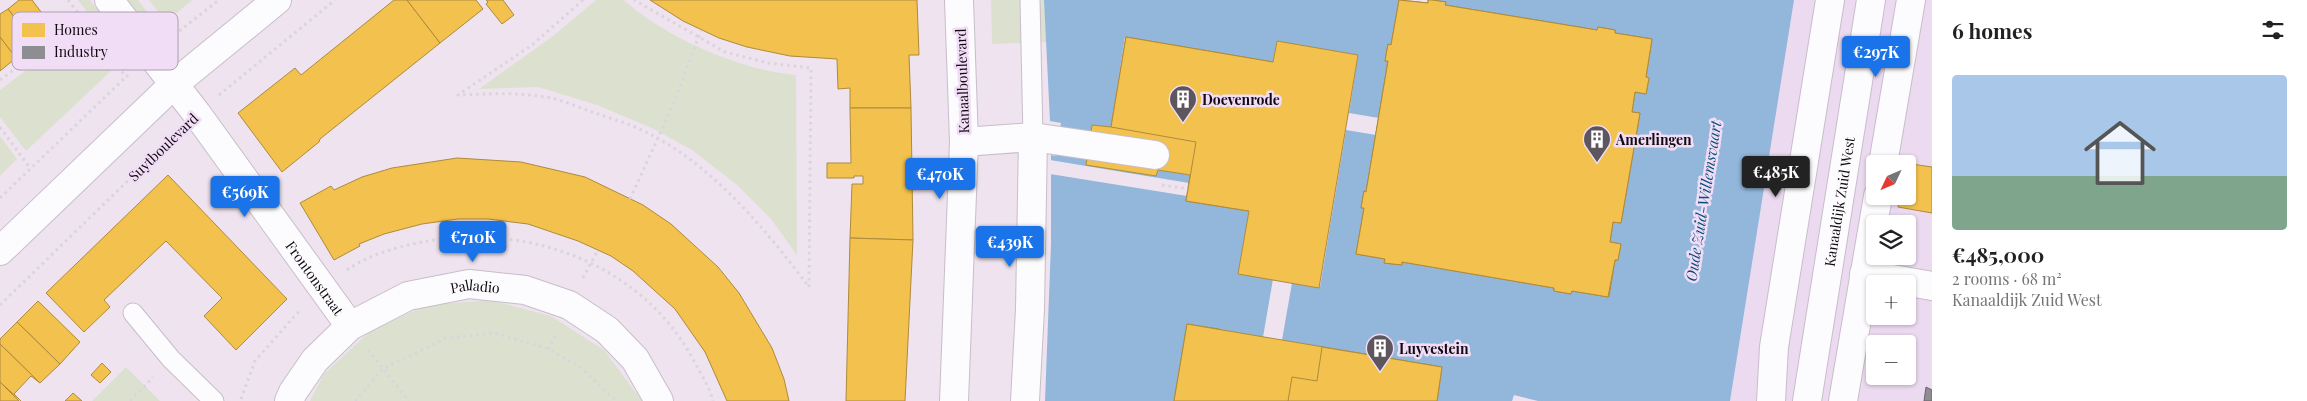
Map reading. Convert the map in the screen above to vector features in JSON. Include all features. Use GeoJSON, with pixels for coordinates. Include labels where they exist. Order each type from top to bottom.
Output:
{"type":"FeatureCollection","features":[{"type":"Feature","properties":{"kind":"street","name":"Frontonstraat"},"geometry":{"type":"LineString","coordinates":[[109,0],[118,12]]}},
{"type":"Feature","properties":{"kind":"street"},"geometry":{"type":"LineString","coordinates":[[0,251],[173,85],[276,0]]}},
{"type":"Feature","properties":{"kind":"street","name":"Kanaalboulevard"},"geometry":{"type":"LineString","coordinates":[[954,401],[964,142],[959,0]]}},
{"type":"Feature","properties":{"kind":"street"},"geometry":{"type":"LineString","coordinates":[[1771,401],[1774,347],[1830,0]]}},
{"type":"Feature","properties":{"kind":"street","name":"Kanaaldijk Zuid West"},"geometry":{"type":"LineString","coordinates":[[1807,401],[1871,0]]}},
{"type":"Feature","properties":{"kind":"street"},"geometry":{"type":"LineString","coordinates":[[1885,155],[1911,0]]}},
{"type":"Feature","properties":{"kind":"street","name":"Frontonstraat"},"geometry":{"type":"LineString","coordinates":[[162,70],[197,114],[350,326]]}},
{"type":"Feature","properties":{"kind":"street"},"geometry":{"type":"LineString","coordinates":[[964,142],[1046,139],[1155,155]]}},
{"type":"Feature","properties":{"kind":"street"},"geometry":{"type":"LineString","coordinates":[[1024,401],[1030,310],[1046,139]]}},
{"type":"Feature","properties":{"kind":"street"},"geometry":{"type":"LineString","coordinates":[[1843,401],[1876,205]]}},
{"type":"Feature","properties":{"kind":"street"},"geometry":{"type":"LineString","coordinates":[[1864,274],[1932,286]]}},
{"type":"Feature","properties":{"kind":"street","name":"Palladio"},"geometry":{"type":"LineString","coordinates":[[290,401],[293,392],[316,360],[350,326],[408,296],[469,284],[525,290],[569,305],[607,330],[635,359],[659,401]]}},
{"type":"Feature","properties":{"kind":"lane"},"geometry":{"type":"LineString","coordinates":[[1030,0],[1046,139]]}},
{"type":"Feature","properties":{"kind":"lane"},"geometry":{"type":"LineString","coordinates":[[133,313],[171,359],[214,401]]}},
{"type":"Feature","properties":{"kind":"path"},"geometry":{"type":"LineString","coordinates":[[178,33],[219,0]]}},
{"type":"Feature","properties":{"kind":"path","name":"Suytboulevard"},"geometry":{"type":"LineString","coordinates":[[0,305],[197,114],[335,0]]}},
{"type":"Feature","properties":{"kind":"path"},"geometry":{"type":"LineString","coordinates":[[583,0],[532,45],[458,95],[501,94],[546,97],[634,126],[658,138],[688,158],[734,198],[772,237],[809,287],[811,68],[768,63],[725,52],[634,0]]}},
{"type":"Feature","properties":{"kind":"path"},"geometry":{"type":"LineString","coordinates":[[630,199],[674,103],[701,30]]}},
{"type":"Feature","properties":{"kind":"path"},"geometry":{"type":"LineString","coordinates":[[0,80],[13,70]]}},
{"type":"Feature","properties":{"kind":"path"},"geometry":{"type":"LineString","coordinates":[[0,198],[134,70]]}},
{"type":"Feature","properties":{"kind":"path"},"geometry":{"type":"LineString","coordinates":[[0,127],[30,168]]}},
{"type":"Feature","properties":{"kind":"path"},"geometry":{"type":"LineString","coordinates":[[350,326],[409,401]]}},
{"type":"Feature","properties":{"kind":"path"},"geometry":{"type":"LineString","coordinates":[[548,349],[561,326]]}},
{"type":"Feature","properties":{"kind":"path"},"geometry":{"type":"LineString","coordinates":[[355,401],[382,369],[446,338],[495,333],[548,349],[579,366],[616,401]]}},
{"type":"Feature","properties":{"kind":"path"},"geometry":{"type":"LineString","coordinates":[[130,401],[171,359]]}},
{"type":"Feature","properties":{"kind":"shaded area"},"geometry":{"type":"Polygon","coordinates":[[[1771,0],[1932,0],[1932,401],[1712,401],[1771,0]]]}},
{"type":"Feature","properties":{"kind":"green space"},"geometry":{"type":"Polygon","coordinates":[[[78,0],[90,0],[99,12],[87,12],[78,0]]]}},
{"type":"Feature","properties":{"kind":"green space"},"geometry":{"type":"Polygon","coordinates":[[[123,0],[138,0],[147,12],[132,12],[123,0]]]}},
{"type":"Feature","properties":{"kind":"green space"},"geometry":{"type":"Polygon","coordinates":[[[149,0],[192,0],[178,12],[158,12],[149,0]]]}},
{"type":"Feature","properties":{"kind":"green space"},"geometry":{"type":"Polygon","coordinates":[[[596,0],[624,0],[661,27],[705,50],[751,67],[796,75],[797,255],[771,219],[737,185],[692,150],[654,129],[597,105],[538,87],[479,89],[553,36],[596,0]]]}},
{"type":"Feature","properties":{"kind":"green space"},"geometry":{"type":"Polygon","coordinates":[[[991,0],[1044,0],[1047,42],[992,44],[991,0]]]}},
{"type":"Feature","properties":{"kind":"green space"},"geometry":{"type":"Polygon","coordinates":[[[26,70],[112,70],[26,151],[0,117],[0,90],[26,70]]]}},
{"type":"Feature","properties":{"kind":"green space"},"geometry":{"type":"Polygon","coordinates":[[[0,136],[17,159],[0,176],[0,136]]]}},
{"type":"Feature","properties":{"kind":"green space"},"geometry":{"type":"Polygon","coordinates":[[[490,300],[551,316],[604,350],[642,401],[310,401],[324,374],[370,331],[427,305],[490,300]]]}},
{"type":"Feature","properties":{"kind":"green space"},"geometry":{"type":"Polygon","coordinates":[[[126,367],[160,401],[92,401],[126,367]]]}},
{"type":"Feature","properties":{"kind":"water"},"geometry":{"type":"Polygon","coordinates":[[[1044,0],[1399,0],[1391,45],[1388,44],[1385,60],[1388,61],[1379,118],[1349,113],[1358,55],[1277,41],[1273,62],[1125,37],[1111,127],[1092,125],[1086,165],[1156,176],[1158,170],[1190,175],[1186,201],[1249,211],[1238,274],[1273,279],[1263,337],[1187,324],[1174,401],[1045,401],[1051,244],[1051,155],[1055,156],[1061,123],[1050,121],[1044,0]]]}},
{"type":"Feature","properties":{"kind":"water","name":"Oude Zuid-Willemsvaart"},"geometry":{"type":"Polygon","coordinates":[[[1432,0],[1794,0],[1730,401],[1538,401],[1514,395],[1512,401],[1437,401],[1441,367],[1282,340],[1292,283],[1320,287],[1346,130],[1376,135],[1366,192],[1364,192],[1361,208],[1364,208],[1356,254],[1385,259],[1385,263],[1402,265],[1402,262],[1554,288],[1554,291],[1571,294],[1572,291],[1609,297],[1615,260],[1618,260],[1621,244],[1610,242],[1613,222],[1621,223],[1640,114],[1632,112],[1635,92],[1646,94],[1649,78],[1646,77],[1652,39],[1445,5],[1445,2],[1432,0]]]}},
{"type":"Feature","properties":{"kind":"pier"},"geometry":{"type":"Polygon","coordinates":[[[1050,160],[1189,183],[1187,196],[1050,174],[1050,160]]]}},
{"type":"Feature","properties":{"kind":"building: Homes"},"geometry":{"type":"Polygon","coordinates":[[[19,0],[32,0],[41,12],[12,12],[12,14],[8,9],[19,0]]]}},
{"type":"Feature","properties":{"kind":"building: Homes"},"geometry":{"type":"Polygon","coordinates":[[[394,0],[407,0],[440,43],[320,139],[319,142],[282,172],[238,113],[295,68],[301,75],[394,0]]]}},
{"type":"Feature","properties":{"kind":"building: Homes"},"geometry":{"type":"Polygon","coordinates":[[[407,0],[476,0],[483,9],[440,43],[407,0]]]}},
{"type":"Feature","properties":{"kind":"building: Homes"},"geometry":{"type":"Polygon","coordinates":[[[486,0],[503,0],[514,15],[502,24],[486,4],[488,2],[486,0]]]}},
{"type":"Feature","properties":{"kind":"building: Homes"},"geometry":{"type":"Polygon","coordinates":[[[650,0],[917,0],[919,55],[909,55],[911,108],[850,108],[850,88],[838,89],[837,59],[790,56],[747,47],[719,38],[683,21],[650,0]]]}},
{"type":"Feature","properties":{"kind":"building: Homes","name":"Amerlingen"},"geometry":{"type":"Polygon","coordinates":[[[1399,0],[1428,3],[1428,0],[1446,2],[1445,5],[1597,30],[1598,27],[1615,30],[1615,33],[1652,39],[1646,77],[1649,78],[1646,94],[1635,92],[1632,112],[1640,113],[1621,223],[1613,222],[1610,242],[1621,244],[1618,260],[1615,260],[1609,297],[1572,291],[1571,294],[1554,291],[1554,288],[1402,262],[1402,265],[1384,263],[1385,259],[1356,254],[1364,208],[1361,208],[1364,191],[1366,192],[1388,61],[1385,61],[1388,44],[1391,45],[1399,0]],[[1436,73],[1415,196],[1553,219],[1574,96],[1436,73]]]}},
{"type":"Feature","properties":{"kind":"building: Homes","name":"Amerlingen"},"geometry":{"type":"Polygon","coordinates":[[[1399,0],[1428,3],[1428,0],[1446,2],[1445,5],[1597,30],[1598,27],[1615,30],[1615,33],[1652,39],[1646,77],[1649,78],[1646,94],[1635,92],[1632,112],[1640,113],[1621,223],[1613,222],[1610,242],[1621,244],[1618,260],[1615,260],[1608,297],[1572,291],[1571,294],[1554,291],[1554,288],[1402,262],[1402,265],[1384,263],[1385,259],[1356,254],[1364,208],[1361,208],[1364,191],[1366,192],[1388,61],[1385,61],[1388,44],[1391,45],[1399,0]]]}},
{"type":"Feature","properties":{"kind":"building: Homes"},"geometry":{"type":"Polygon","coordinates":[[[8,9],[12,14],[12,53],[0,37],[0,14],[8,9]]]}},
{"type":"Feature","properties":{"kind":"building: Homes"},"geometry":{"type":"Polygon","coordinates":[[[0,37],[12,53],[12,61],[0,71],[0,37]]]}},
{"type":"Feature","properties":{"kind":"building: Homes","name":"Doevenrode"},"geometry":{"type":"Polygon","coordinates":[[[1126,37],[1273,62],[1263,121],[1255,120],[1250,151],[1258,152],[1248,211],[1186,201],[1190,175],[1158,170],[1156,176],[1086,165],[1092,125],[1111,127],[1126,37]]]}},
{"type":"Feature","properties":{"kind":"building: Homes"},"geometry":{"type":"Polygon","coordinates":[[[1126,37],[1273,62],[1277,41],[1358,55],[1319,288],[1238,274],[1249,211],[1186,201],[1196,142],[1111,127],[1126,37]]]}},
{"type":"Feature","properties":{"kind":"building: Homes"},"geometry":{"type":"Polygon","coordinates":[[[850,108],[911,108],[913,240],[850,238],[852,184],[863,184],[863,176],[827,178],[827,163],[851,163],[850,108]]]}},
{"type":"Feature","properties":{"kind":"building: Homes"},"geometry":{"type":"Polygon","coordinates":[[[457,158],[521,162],[585,177],[643,205],[671,224],[718,267],[739,293],[772,348],[784,379],[789,401],[727,401],[705,352],[675,309],[633,271],[611,256],[578,241],[528,224],[488,219],[458,219],[422,224],[384,234],[359,244],[360,246],[334,260],[300,203],[331,186],[334,190],[362,177],[392,168],[457,158]]]}},
{"type":"Feature","properties":{"kind":"building: Homes"},"geometry":{"type":"Polygon","coordinates":[[[1916,165],[1932,167],[1932,213],[1898,207],[1898,205],[1916,205],[1916,165]]]}},
{"type":"Feature","properties":{"kind":"building: Homes"},"geometry":{"type":"Polygon","coordinates":[[[168,175],[287,299],[236,350],[204,316],[222,298],[166,241],[104,300],[110,307],[84,332],[46,293],[168,175]]]}},
{"type":"Feature","properties":{"kind":"building: Homes"},"geometry":{"type":"Polygon","coordinates":[[[850,238],[913,240],[905,401],[846,401],[850,238]]]}},
{"type":"Feature","properties":{"kind":"building: Homes"},"geometry":{"type":"Polygon","coordinates":[[[38,301],[80,342],[60,364],[17,322],[38,301]]]}},
{"type":"Feature","properties":{"kind":"building: Homes"},"geometry":{"type":"Polygon","coordinates":[[[17,322],[60,364],[40,383],[0,344],[0,339],[17,322]]]}},
{"type":"Feature","properties":{"kind":"building: Homes"},"geometry":{"type":"Polygon","coordinates":[[[1187,324],[1219,329],[1213,364],[1238,368],[1233,401],[1215,398],[1217,389],[1209,388],[1207,401],[1174,401],[1187,324]]]}},
{"type":"Feature","properties":{"kind":"building: Homes"},"geometry":{"type":"Polygon","coordinates":[[[1187,324],[1442,367],[1437,401],[1174,401],[1187,324]]]}},
{"type":"Feature","properties":{"kind":"building: Homes"},"geometry":{"type":"Polygon","coordinates":[[[0,344],[40,383],[31,376],[14,394],[21,401],[0,382],[0,344]]]}},
{"type":"Feature","properties":{"kind":"building: Homes","name":"Luyvestein"},"geometry":{"type":"Polygon","coordinates":[[[1322,347],[1442,367],[1437,401],[1288,401],[1292,377],[1317,381],[1322,347]]]}},
{"type":"Feature","properties":{"kind":"building: Homes"},"geometry":{"type":"Polygon","coordinates":[[[102,363],[111,372],[100,383],[91,375],[102,363]]]}},
{"type":"Feature","properties":{"kind":"building: Homes"},"geometry":{"type":"Polygon","coordinates":[[[0,382],[19,401],[0,401],[0,382]]]}},
{"type":"Feature","properties":{"kind":"building: Homes"},"geometry":{"type":"Polygon","coordinates":[[[73,393],[82,401],[65,401],[73,393]]]}},
{"type":"Feature","properties":{"kind":"building: Industry"},"geometry":{"type":"Polygon","coordinates":[[[1926,387],[1932,390],[1932,401],[1924,401],[1926,387]]]}},
{"type":"Feature","properties":{"kind":"place","name":"Doevenrode"},"geometry":{"type":"Point","coordinates":[1183,123]}},
{"type":"Feature","properties":{"kind":"place","name":"Amerlingen"},"geometry":{"type":"Point","coordinates":[1597,163]}},
{"type":"Feature","properties":{"kind":"place","name":"Luyvestein"},"geometry":{"type":"Point","coordinates":[1380,372]}}]}
